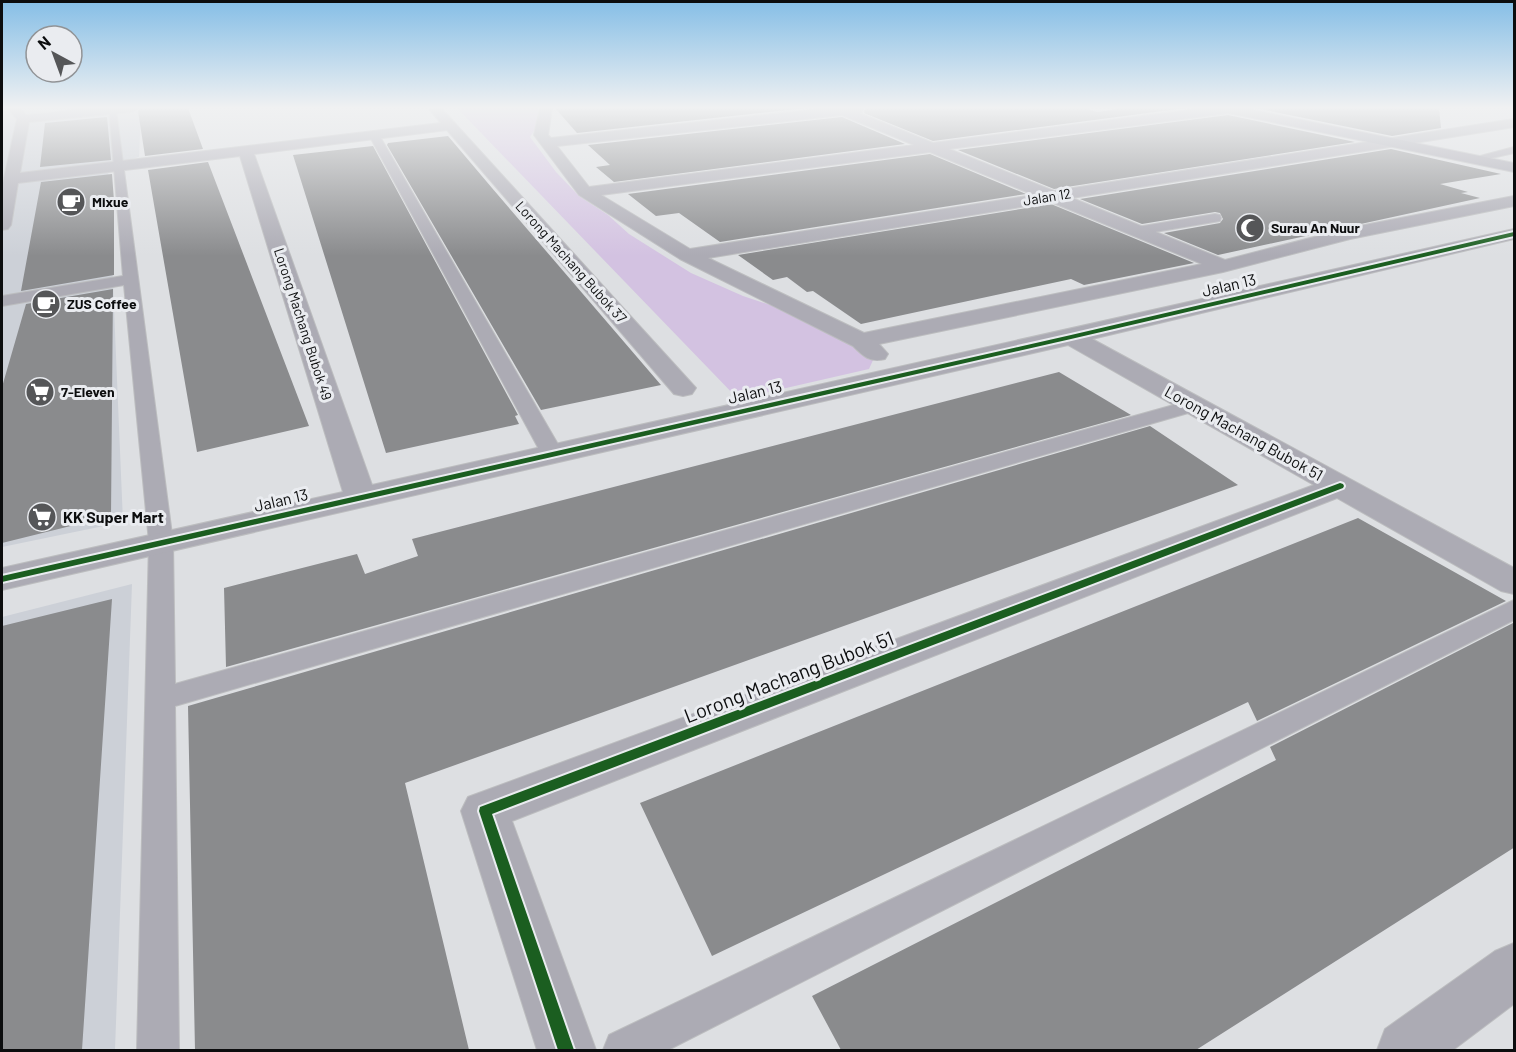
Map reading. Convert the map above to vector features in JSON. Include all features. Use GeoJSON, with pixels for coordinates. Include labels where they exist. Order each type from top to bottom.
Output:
{"type":"FeatureCollection","features":[{"type":"Feature","properties":{"kind":"main road"},"geometry":{"type":"LineString","coordinates":[[1465,157],[1515,168]]}},
{"type":"Feature","properties":{"kind":"street"},"geometry":{"type":"LineString","coordinates":[[2,225],[12,179],[14,157]]}},
{"type":"Feature","properties":{"kind":"street"},"geometry":{"type":"LineString","coordinates":[[12,179],[194,157]]}},
{"type":"Feature","properties":{"kind":"street","name":"Lorong Machang Bubok 49"},"geometry":{"type":"LineString","coordinates":[[248,157],[360,497]]}},
{"type":"Feature","properties":{"kind":"street","name":"Lorong Machang Bubok 37"},"geometry":{"type":"LineString","coordinates":[[478,157],[683,388]]}},
{"type":"Feature","properties":{"kind":"street"},"geometry":{"type":"LineString","coordinates":[[557,157],[585,192],[687,255],[861,341],[900,375]]}},
{"type":"Feature","properties":{"kind":"street"},"geometry":{"type":"LineString","coordinates":[[585,192],[856,157]]}},
{"type":"Feature","properties":{"kind":"street"},"geometry":{"type":"LineString","coordinates":[[959,157],[1223,266]]}},
{"type":"Feature","properties":{"kind":"street","name":"Jalan 12"},"geometry":{"type":"LineString","coordinates":[[687,255],[1297,157]]}},
{"type":"Feature","properties":{"kind":"street"},"geometry":{"type":"LineString","coordinates":[[861,341],[1223,266],[1349,234],[1515,201]]}},
{"type":"Feature","properties":{"kind":"street","name":"Jalan 13"},"geometry":{"type":"LineString","coordinates":[[2,579],[1515,234]]}},
{"type":"Feature","properties":{"kind":"street","name":"Lorong Machang Bubok 51"},"geometry":{"type":"LineString","coordinates":[[1071,337],[1340,486]]}},
{"type":"Feature","properties":{"kind":"street"},"geometry":{"type":"LineString","coordinates":[[1340,486],[1515,583]]}},
{"type":"Feature","properties":{"kind":"street","name":"Lorong Machang Bubok 51"},"geometry":{"type":"LineString","coordinates":[[566,1050],[485,811],[1340,486]]}},
{"type":"Feature","properties":{"kind":"street"},"geometry":{"type":"LineString","coordinates":[[1406,1050],[1512,977]]}},
{"type":"Feature","properties":{"kind":"lane"},"geometry":{"type":"LineString","coordinates":[[118,157],[161,542],[158,1050]]}},
{"type":"Feature","properties":{"kind":"lane"},"geometry":{"type":"LineString","coordinates":[[386,157],[552,453]]}},
{"type":"Feature","properties":{"kind":"lane"},"geometry":{"type":"LineString","coordinates":[[1474,159],[1483,157]]}},
{"type":"Feature","properties":{"kind":"lane"},"geometry":{"type":"LineString","coordinates":[[1137,231],[1215,219]]}},
{"type":"Feature","properties":{"kind":"lane"},"geometry":{"type":"LineString","coordinates":[[2,301],[131,279]]}},
{"type":"Feature","properties":{"kind":"lane"},"geometry":{"type":"LineString","coordinates":[[160,699],[1195,405]]}},
{"type":"Feature","properties":{"kind":"lane"},"geometry":{"type":"LineString","coordinates":[[624,1050],[1515,609]]}},
{"type":"Feature","properties":{"kind":"shaded area"},"geometry":{"type":"Polygon","coordinates":[[[2,157],[139,157],[108,166],[123,522],[2,547],[2,157]]]}},
{"type":"Feature","properties":{"kind":"shaded area"},"geometry":{"type":"Polygon","coordinates":[[[504,157],[545,157],[579,196],[608,215],[629,234],[691,273],[743,296],[816,320],[874,358],[869,369],[738,399],[504,157]]]}},
{"type":"Feature","properties":{"kind":"shaded area"},"geometry":{"type":"Polygon","coordinates":[[[132,584],[115,1050],[2,1050],[2,617],[132,584]]]}},
{"type":"Feature","properties":{"kind":"building"},"geometry":{"type":"Polygon","coordinates":[[[41,157],[111,157],[111,160],[40,167],[41,157]]]}},
{"type":"Feature","properties":{"kind":"building"},"geometry":{"type":"Polygon","coordinates":[[[294,157],[379,157],[518,415],[515,416],[519,424],[386,453],[294,157]]]}},
{"type":"Feature","properties":{"kind":"building"},"geometry":{"type":"Polygon","coordinates":[[[394,157],[466,157],[661,385],[541,410],[394,157]]]}},
{"type":"Feature","properties":{"kind":"building"},"geometry":{"type":"Polygon","coordinates":[[[601,157],[805,157],[614,182],[596,167],[610,165],[601,157]]]}},
{"type":"Feature","properties":{"kind":"building"},"geometry":{"type":"Polygon","coordinates":[[[907,157],[937,157],[1026,194],[720,242],[679,213],[656,216],[628,194],[907,157]]]}},
{"type":"Feature","properties":{"kind":"building"},"geometry":{"type":"Polygon","coordinates":[[[975,157],[1258,157],[1054,189],[975,157]]]}},
{"type":"Feature","properties":{"kind":"building"},"geometry":{"type":"Polygon","coordinates":[[[1341,157],[1427,157],[1501,174],[1440,184],[1480,198],[1218,255],[1164,233],[1220,223],[1223,219],[1220,213],[1142,224],[1080,199],[1341,157]]]}},
{"type":"Feature","properties":{"kind":"building"},"geometry":{"type":"Polygon","coordinates":[[[208,162],[309,426],[197,452],[148,170],[208,162]]]}},
{"type":"Feature","properties":{"kind":"building"},"geometry":{"type":"Polygon","coordinates":[[[112,174],[114,275],[21,291],[41,182],[112,174]]]}},
{"type":"Feature","properties":{"kind":"building"},"geometry":{"type":"Polygon","coordinates":[[[1051,204],[1194,263],[1084,285],[1071,279],[861,324],[813,291],[807,292],[787,277],[773,280],[738,255],[1051,204]]]}},
{"type":"Feature","properties":{"kind":"building"},"geometry":{"type":"Polygon","coordinates":[[[113,289],[111,516],[2,543],[2,387],[26,304],[113,289]]]}},
{"type":"Feature","properties":{"kind":"building"},"geometry":{"type":"Polygon","coordinates":[[[1059,372],[1131,415],[226,667],[224,588],[357,554],[365,574],[418,556],[412,539],[1059,372]]]}},
{"type":"Feature","properties":{"kind":"building"},"geometry":{"type":"Polygon","coordinates":[[[1150,426],[1238,485],[405,783],[469,1050],[195,1050],[188,706],[1150,426]]]}},
{"type":"Feature","properties":{"kind":"building"},"geometry":{"type":"Polygon","coordinates":[[[1358,518],[1506,601],[1257,721],[1248,702],[712,956],[640,803],[1358,518]]]}},
{"type":"Feature","properties":{"kind":"building"},"geometry":{"type":"Polygon","coordinates":[[[112,599],[82,1050],[2,1050],[2,626],[112,599]]]}},
{"type":"Feature","properties":{"kind":"building"},"geometry":{"type":"Polygon","coordinates":[[[1515,622],[1515,847],[1196,1050],[841,1050],[812,996],[1276,760],[1270,747],[1515,622]]]}},
{"type":"Feature","properties":{"kind":"cycle path"},"geometry":{"type":"LineString","coordinates":[[2,579],[1071,337],[1514,234]]}},
{"type":"Feature","properties":{"kind":"cycle path"},"geometry":{"type":"LineString","coordinates":[[566,1050],[485,811],[1340,486]]}},
{"type":"Feature","properties":{"kind":"place","name":"Mixue"},"geometry":{"type":"Point","coordinates":[71,202]}},
{"type":"Feature","properties":{"kind":"place","name":"Surau An Nuur"},"geometry":{"type":"Point","coordinates":[1250,228]}},
{"type":"Feature","properties":{"kind":"place","name":"ZUS Coffee"},"geometry":{"type":"Point","coordinates":[46,304]}},
{"type":"Feature","properties":{"kind":"place","name":"7-Eleven"},"geometry":{"type":"Point","coordinates":[40,392]}},
{"type":"Feature","properties":{"kind":"place","name":"KK Super Mart"},"geometry":{"type":"Point","coordinates":[42,517]}}]}
